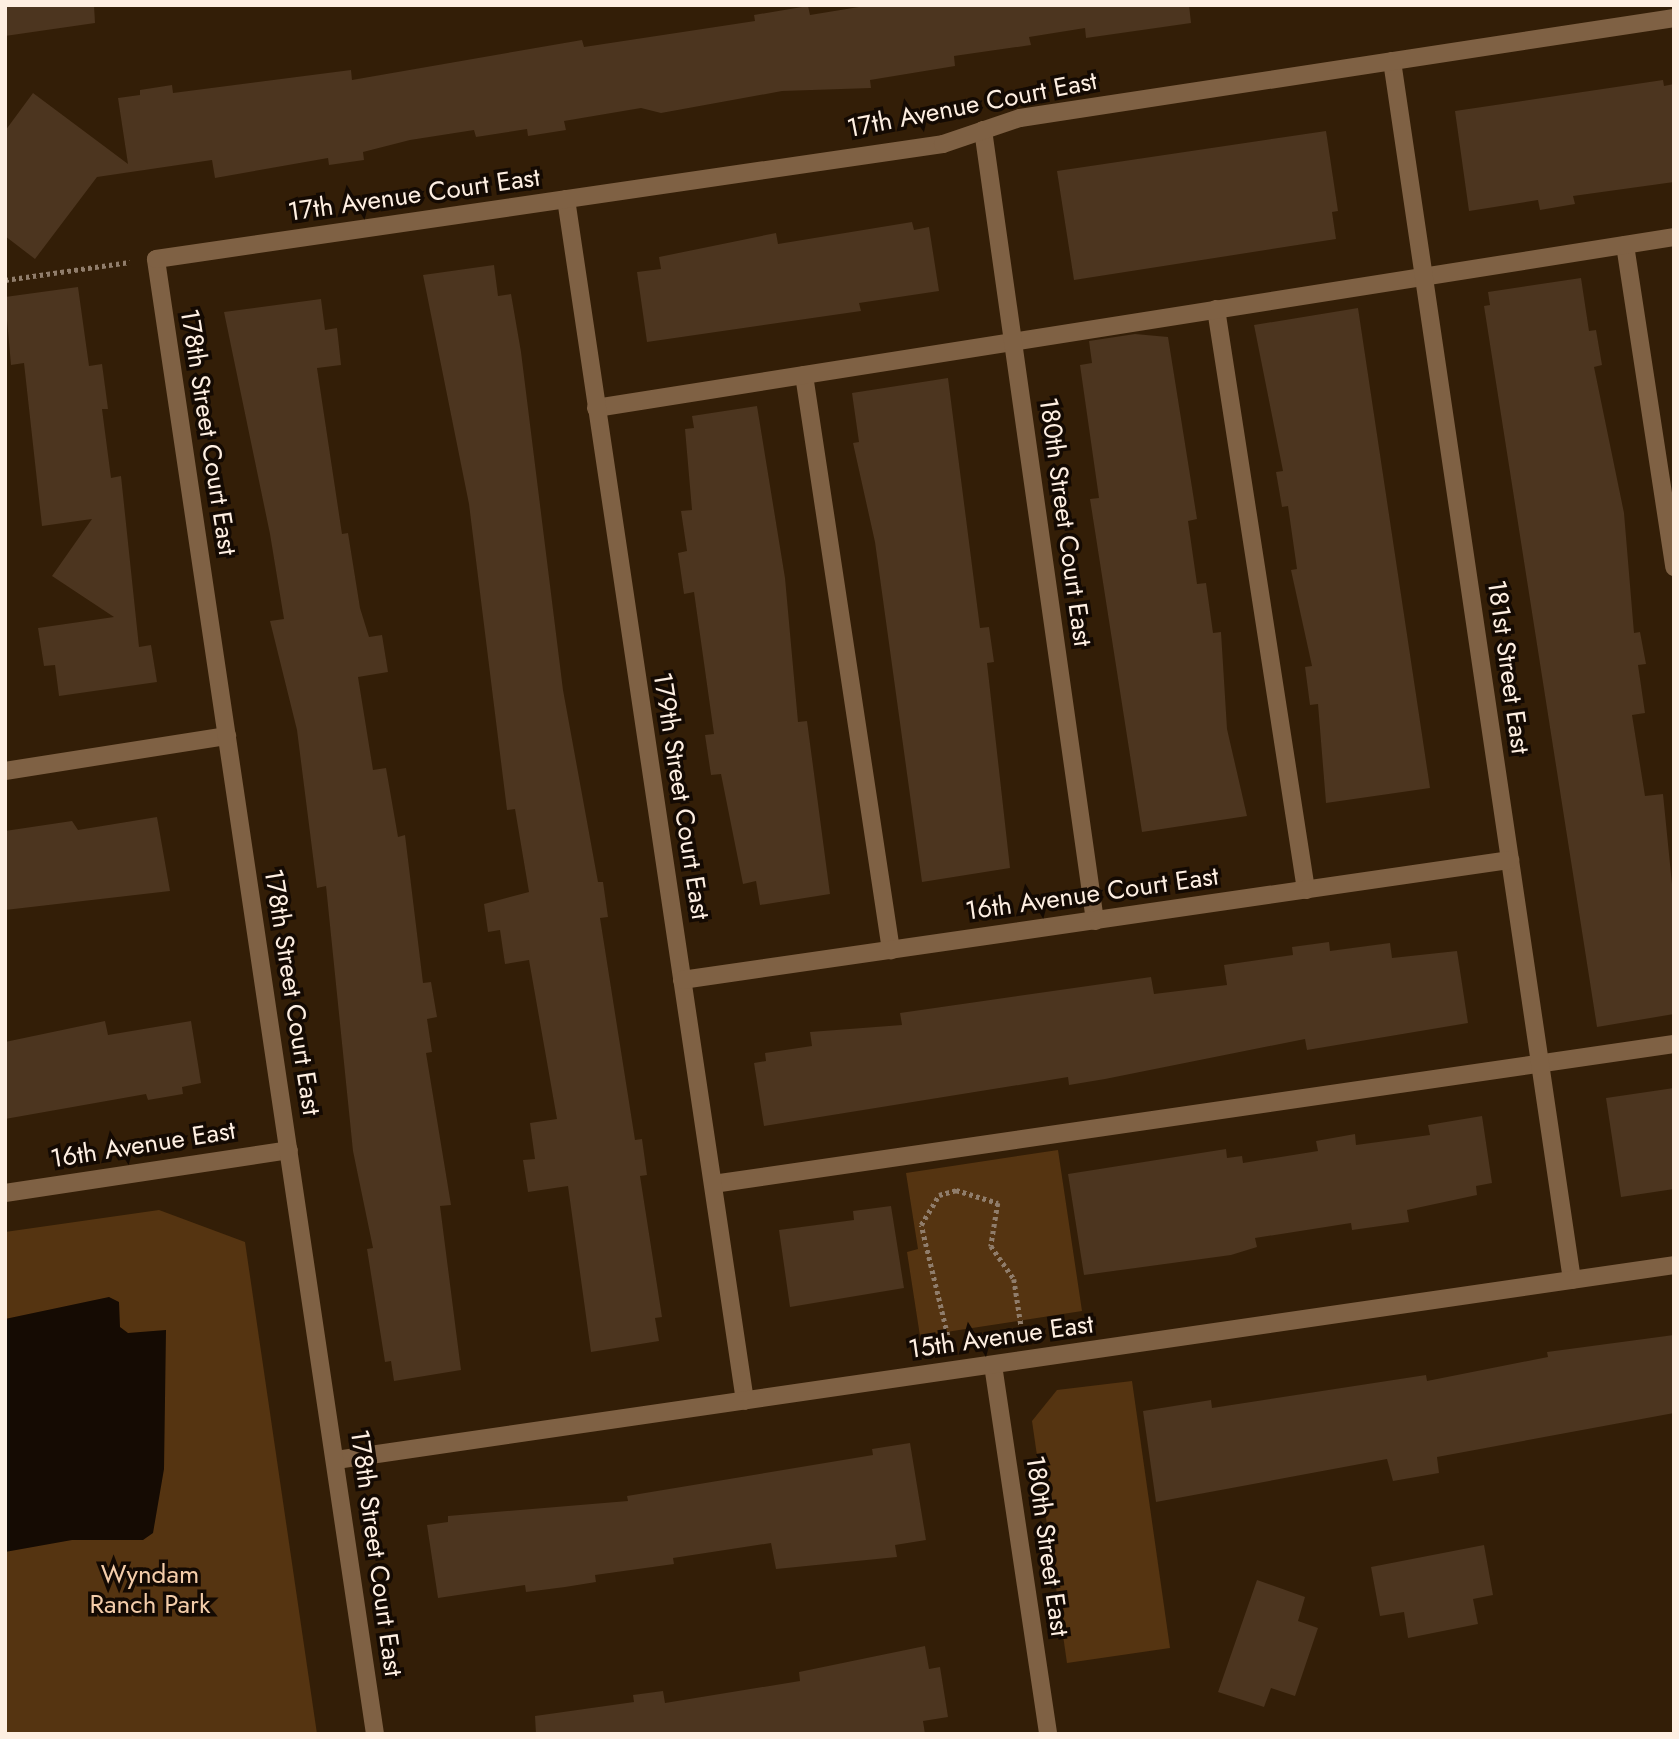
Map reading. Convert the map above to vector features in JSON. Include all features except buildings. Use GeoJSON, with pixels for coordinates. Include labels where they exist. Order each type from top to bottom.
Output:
{"type":"FeatureCollection","features":[{"type":"Feature","properties":{"kind":"street","name":"17th Avenue Court East"},"geometry":{"type":"LineString","coordinates":[[156,259],[943,144],[1020,118],[1674,18]]}},
{"type":"Feature","properties":{"kind":"street","name":"181st Street East"},"geometry":{"type":"LineString","coordinates":[[1392,61],[1572,1280]]}},
{"type":"Feature","properties":{"kind":"street","name":"180th Street Court East"},"geometry":{"type":"LineString","coordinates":[[983,130],[1095,921]]}},
{"type":"Feature","properties":{"kind":"street","name":"179th Street Court East"},"geometry":{"type":"LineString","coordinates":[[566,199],[745,1401]]}},
{"type":"Feature","properties":{"kind":"street"},"geometry":{"type":"LineString","coordinates":[[596,408],[1674,237]]}},
{"type":"Feature","properties":{"kind":"street"},"geometry":{"type":"LineString","coordinates":[[1625,245],[1674,567]]}},
{"type":"Feature","properties":{"kind":"street","name":"178th Street Court East"},"geometry":{"type":"LineString","coordinates":[[156,259],[375,1734]]}},
{"type":"Feature","properties":{"kind":"street"},"geometry":{"type":"LineString","coordinates":[[1216,309],[1306,890]]}},
{"type":"Feature","properties":{"kind":"street"},"geometry":{"type":"LineString","coordinates":[[804,375],[891,950]]}},
{"type":"Feature","properties":{"kind":"street"},"geometry":{"type":"LineString","coordinates":[[5,771],[227,736]]}},
{"type":"Feature","properties":{"kind":"street","name":"16th Avenue Court East"},"geometry":{"type":"LineString","coordinates":[[682,980],[1510,860]]}},
{"type":"Feature","properties":{"kind":"street"},"geometry":{"type":"LineString","coordinates":[[713,1184],[1674,1044]]}},
{"type":"Feature","properties":{"kind":"street","name":"16th Avenue East"},"geometry":{"type":"LineString","coordinates":[[5,1193],[289,1150]]}},
{"type":"Feature","properties":{"kind":"street","name":"15th Avenue East"},"geometry":{"type":"LineString","coordinates":[[336,1460],[1674,1265]]}},
{"type":"Feature","properties":{"kind":"street","name":"180th Street East"},"geometry":{"type":"LineString","coordinates":[[993,1365],[1048,1734]]}},
{"type":"Feature","properties":{"kind":"path"},"geometry":{"type":"LineString","coordinates":[[5,280],[156,259]]}},
{"type":"Feature","properties":{"kind":"path"},"geometry":{"type":"LineString","coordinates":[[949,1342],[921,1225],[939,1195],[956,1190],[998,1203],[991,1246],[1014,1279],[1022,1331]]}},
{"type":"Feature","properties":{"kind":"green space"},"geometry":{"type":"Polygon","coordinates":[[[1058,1150],[1082,1311],[920,1336],[907,1252],[918,1249],[906,1173],[1058,1150]]]}},
{"type":"Feature","properties":{"kind":"green space","name":"Wyndam Ranch Park"},"geometry":{"type":"Polygon","coordinates":[[[159,1210],[245,1242],[317,1734],[5,1734],[5,1232],[159,1210]]]}},
{"type":"Feature","properties":{"kind":"green space"},"geometry":{"type":"Polygon","coordinates":[[[1132,1381],[1170,1648],[1067,1663],[1032,1421],[1057,1390],[1132,1381]]]}},
{"type":"Feature","properties":{"kind":"shaded area"},"geometry":{"type":"Polygon","coordinates":[[[109,1297],[119,1302],[120,1327],[128,1333],[166,1330],[164,1469],[153,1533],[143,1540],[72,1540],[5,1552],[5,1319],[109,1297]]]}}]}
